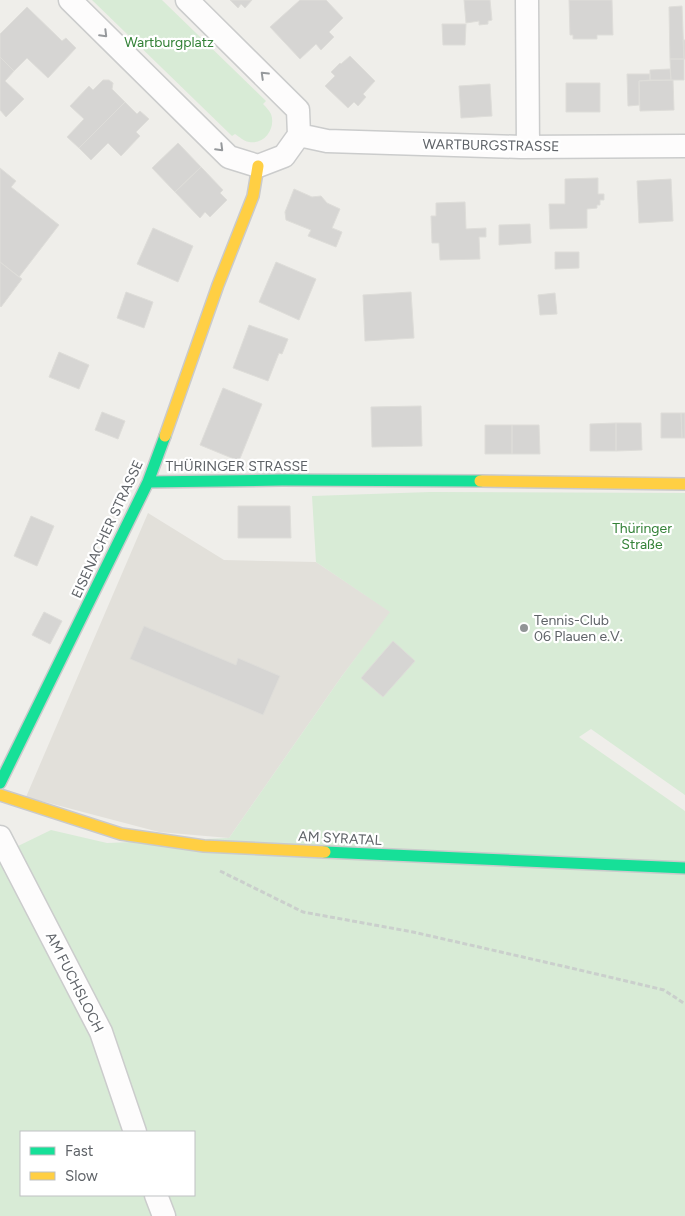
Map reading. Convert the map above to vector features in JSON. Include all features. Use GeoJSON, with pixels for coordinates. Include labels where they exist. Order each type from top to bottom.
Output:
{"type":"FeatureCollection","features":[{"type":"Feature","properties":{"kind":"street"},"geometry":{"type":"LineString","coordinates":[[70,0],[230,157],[258,166],[284,156],[298,135],[298,110],[187,0]]}},
{"type":"Feature","properties":{"kind":"street"},"geometry":{"type":"LineString","coordinates":[[527,0],[528,147]]}},
{"type":"Feature","properties":{"kind":"street","name":"WARTBURGSTRASSE"},"geometry":{"type":"LineString","coordinates":[[298,135],[327,141],[528,147],[685,146]]}},
{"type":"Feature","properties":{"kind":"street","name":"EISENACHER STRASSE"},"geometry":{"type":"LineString","coordinates":[[0,783],[148,482],[218,285],[253,196],[258,166]]}},
{"type":"Feature","properties":{"kind":"street","name":"THÜRINGER STRASSE"},"geometry":{"type":"LineString","coordinates":[[148,482],[414,481],[685,484]]}},
{"type":"Feature","properties":{"kind":"street","name":"AM SYRATAL"},"geometry":{"type":"LineString","coordinates":[[0,795],[122,834],[204,846],[685,868]]}},
{"type":"Feature","properties":{"kind":"street","name":"AM FUCHSLOCH"},"geometry":{"type":"LineString","coordinates":[[0,838],[101,1032],[135,1131]]}},
{"type":"Feature","properties":{"kind":"street"},"geometry":{"type":"LineString","coordinates":[[156,1196],[164,1216]]}},
{"type":"Feature","properties":{"kind":"path"},"geometry":{"type":"LineString","coordinates":[[204,846],[213,868],[303,912],[413,932],[664,990],[685,1004]]}},
{"type":"Feature","properties":{"kind":"shaded area"},"geometry":{"type":"Polygon","coordinates":[[[148,513],[224,560],[316,562],[391,612],[342,676],[229,838],[159,832],[26,797],[148,513]]]}},
{"type":"Feature","properties":{"kind":"green space","name":"Wartburgplatz"},"geometry":{"type":"Polygon","coordinates":[[[92,0],[162,0],[266,101],[263,104],[272,119],[272,125],[268,134],[260,141],[255,142],[245,141],[235,134],[232,136],[92,0]]]}},
{"type":"Feature","properties":{"kind":"green space","name":"Thüringer Straße"},"geometry":{"type":"Polygon","coordinates":[[[430,492],[685,493],[685,795],[591,729],[579,737],[685,811],[685,1216],[0,1216],[0,846],[16,847],[51,830],[107,843],[229,838],[342,676],[390,612],[316,562],[312,496],[430,492]]]}},
{"type":"Feature","properties":{"kind":"building"},"geometry":{"type":"Polygon","coordinates":[[[230,0],[252,0],[245,8],[241,4],[238,8],[230,0]]]}},
{"type":"Feature","properties":{"kind":"building"},"geometry":{"type":"Polygon","coordinates":[[[300,0],[326,0],[343,18],[329,32],[334,37],[321,50],[316,44],[300,59],[270,27],[300,0]]]}},
{"type":"Feature","properties":{"kind":"building"},"geometry":{"type":"Polygon","coordinates":[[[464,0],[490,0],[492,20],[488,21],[488,24],[479,25],[479,21],[466,23],[464,0]]]}},
{"type":"Feature","properties":{"kind":"building"},"geometry":{"type":"Polygon","coordinates":[[[569,0],[612,0],[613,35],[597,35],[597,39],[573,39],[573,35],[570,35],[569,0]]]}},
{"type":"Feature","properties":{"kind":"building"},"geometry":{"type":"Polygon","coordinates":[[[682,6],[684,59],[670,59],[669,7],[682,6]]]}},
{"type":"Feature","properties":{"kind":"building"},"geometry":{"type":"Polygon","coordinates":[[[27,7],[62,41],[66,38],[76,48],[48,78],[27,58],[14,71],[0,57],[0,34],[27,7]]]}},
{"type":"Feature","properties":{"kind":"building"},"geometry":{"type":"Polygon","coordinates":[[[442,24],[466,24],[465,45],[443,45],[442,24]]]}},
{"type":"Feature","properties":{"kind":"building"},"geometry":{"type":"Polygon","coordinates":[[[683,40],[685,40],[685,59],[684,59],[683,40]]]}},
{"type":"Feature","properties":{"kind":"building"},"geometry":{"type":"Polygon","coordinates":[[[350,56],[375,81],[363,94],[366,97],[358,106],[354,102],[348,108],[325,86],[335,76],[331,72],[350,56]]]}},
{"type":"Feature","properties":{"kind":"building"},"geometry":{"type":"Polygon","coordinates":[[[0,57],[14,71],[5,81],[24,99],[6,117],[0,110],[0,57]]]}},
{"type":"Feature","properties":{"kind":"building"},"geometry":{"type":"Polygon","coordinates":[[[670,59],[684,59],[684,80],[671,80],[670,59]]]}},
{"type":"Feature","properties":{"kind":"building"},"geometry":{"type":"Polygon","coordinates":[[[670,69],[671,80],[650,80],[650,70],[670,69]]]}},
{"type":"Feature","properties":{"kind":"building"},"geometry":{"type":"Polygon","coordinates":[[[627,74],[650,74],[650,80],[639,81],[639,105],[628,106],[627,74]]]}},
{"type":"Feature","properties":{"kind":"building"},"geometry":{"type":"Polygon","coordinates":[[[103,80],[109,80],[113,83],[112,89],[125,102],[79,148],[67,137],[84,119],[70,106],[89,86],[93,90],[103,80]]]}},
{"type":"Feature","properties":{"kind":"building"},"geometry":{"type":"Polygon","coordinates":[[[673,80],[674,110],[640,111],[639,81],[673,80]]]}},
{"type":"Feature","properties":{"kind":"building"},"geometry":{"type":"Polygon","coordinates":[[[566,83],[600,83],[600,112],[566,112],[566,83]]]}},
{"type":"Feature","properties":{"kind":"building"},"geometry":{"type":"Polygon","coordinates":[[[490,84],[492,116],[461,118],[459,86],[490,84]]]}},
{"type":"Feature","properties":{"kind":"building"},"geometry":{"type":"Polygon","coordinates":[[[125,102],[137,114],[140,111],[149,119],[136,132],[140,136],[121,156],[108,143],[91,160],[79,148],[125,102]]]}},
{"type":"Feature","properties":{"kind":"building"},"geometry":{"type":"Polygon","coordinates":[[[178,143],[201,167],[175,192],[152,168],[178,143]]]}},
{"type":"Feature","properties":{"kind":"building"},"geometry":{"type":"Polygon","coordinates":[[[201,167],[223,190],[220,193],[227,200],[210,217],[205,212],[200,218],[175,192],[201,167]]]}},
{"type":"Feature","properties":{"kind":"building"},"geometry":{"type":"Polygon","coordinates":[[[0,168],[16,181],[11,187],[59,225],[19,277],[0,262],[0,168]]]}},
{"type":"Feature","properties":{"kind":"building"},"geometry":{"type":"Polygon","coordinates":[[[598,178],[598,194],[604,194],[604,200],[600,200],[600,205],[597,205],[597,208],[587,209],[587,228],[550,229],[549,204],[565,204],[565,179],[598,178]]]}},
{"type":"Feature","properties":{"kind":"building"},"geometry":{"type":"Polygon","coordinates":[[[671,179],[673,221],[639,223],[637,181],[671,179]]]}},
{"type":"Feature","properties":{"kind":"building"},"geometry":{"type":"Polygon","coordinates":[[[294,189],[312,197],[321,196],[327,203],[340,209],[332,228],[342,232],[336,247],[308,236],[311,230],[286,220],[285,212],[294,189]]]}},
{"type":"Feature","properties":{"kind":"building"},"geometry":{"type":"Polygon","coordinates":[[[465,202],[466,229],[486,228],[486,237],[479,237],[480,259],[440,260],[439,243],[432,243],[431,216],[436,216],[436,203],[465,202]]]}},
{"type":"Feature","properties":{"kind":"building"},"geometry":{"type":"Polygon","coordinates":[[[530,224],[531,243],[499,245],[499,225],[530,224]]]}},
{"type":"Feature","properties":{"kind":"building"},"geometry":{"type":"Polygon","coordinates":[[[153,228],[193,246],[178,282],[137,264],[153,228]]]}},
{"type":"Feature","properties":{"kind":"building"},"geometry":{"type":"Polygon","coordinates":[[[555,252],[579,252],[579,268],[555,269],[555,252]]]}},
{"type":"Feature","properties":{"kind":"building"},"geometry":{"type":"Polygon","coordinates":[[[0,262],[22,279],[1,307],[0,306],[0,262]]]}},
{"type":"Feature","properties":{"kind":"building"},"geometry":{"type":"Polygon","coordinates":[[[276,262],[316,279],[299,320],[259,302],[276,262]]]}},
{"type":"Feature","properties":{"kind":"building"},"geometry":{"type":"Polygon","coordinates":[[[126,292],[153,302],[144,328],[117,318],[126,292]]]}},
{"type":"Feature","properties":{"kind":"building"},"geometry":{"type":"Polygon","coordinates":[[[411,292],[414,338],[365,341],[363,295],[411,292]]]}},
{"type":"Feature","properties":{"kind":"building"},"geometry":{"type":"Polygon","coordinates":[[[555,293],[557,314],[540,315],[538,295],[555,293]]]}},
{"type":"Feature","properties":{"kind":"building"},"geometry":{"type":"Polygon","coordinates":[[[249,325],[288,339],[282,354],[279,353],[268,381],[233,368],[249,325]]]}},
{"type":"Feature","properties":{"kind":"building"},"geometry":{"type":"Polygon","coordinates":[[[59,352],[89,365],[79,389],[49,377],[59,352]]]}},
{"type":"Feature","properties":{"kind":"building"},"geometry":{"type":"Polygon","coordinates":[[[223,388],[262,404],[239,461],[200,445],[223,388]]]}},
{"type":"Feature","properties":{"kind":"building"},"geometry":{"type":"Polygon","coordinates":[[[421,406],[422,446],[372,447],[371,407],[421,406]]]}},
{"type":"Feature","properties":{"kind":"building"},"geometry":{"type":"Polygon","coordinates":[[[102,412],[125,421],[118,439],[95,430],[102,412]]]}},
{"type":"Feature","properties":{"kind":"building"},"geometry":{"type":"Polygon","coordinates":[[[661,413],[681,413],[682,438],[661,438],[661,413]]]}},
{"type":"Feature","properties":{"kind":"building"},"geometry":{"type":"Polygon","coordinates":[[[681,413],[685,413],[685,438],[682,438],[681,413]]]}},
{"type":"Feature","properties":{"kind":"building"},"geometry":{"type":"Polygon","coordinates":[[[616,423],[616,451],[590,451],[590,424],[616,423]]]}},
{"type":"Feature","properties":{"kind":"building"},"geometry":{"type":"Polygon","coordinates":[[[616,423],[641,423],[642,450],[616,451],[616,423]]]}},
{"type":"Feature","properties":{"kind":"building"},"geometry":{"type":"Polygon","coordinates":[[[485,425],[512,425],[512,454],[485,454],[485,425]]]}},
{"type":"Feature","properties":{"kind":"building"},"geometry":{"type":"Polygon","coordinates":[[[512,425],[539,425],[540,454],[512,454],[512,425]]]}},
{"type":"Feature","properties":{"kind":"building"},"geometry":{"type":"Polygon","coordinates":[[[238,506],[290,506],[291,538],[238,538],[238,506]]]}},
{"type":"Feature","properties":{"kind":"building"},"geometry":{"type":"Polygon","coordinates":[[[31,516],[54,526],[37,566],[14,556],[31,516]]]}},
{"type":"Feature","properties":{"kind":"building"},"geometry":{"type":"Polygon","coordinates":[[[44,612],[62,621],[50,644],[32,635],[44,612]]]}},
{"type":"Feature","properties":{"kind":"building"},"geometry":{"type":"Polygon","coordinates":[[[144,626],[236,665],[238,658],[280,676],[263,715],[130,659],[144,626]]]}},
{"type":"Feature","properties":{"kind":"building"},"geometry":{"type":"Polygon","coordinates":[[[393,641],[415,661],[383,697],[361,678],[393,641]]]}},
{"type":"Feature","properties":{"kind":"traffic: fast"},"geometry":{"type":"LineString","coordinates":[[0,783],[148,482],[165,436]]}},
{"type":"Feature","properties":{"kind":"traffic: fast"},"geometry":{"type":"LineString","coordinates":[[148,482],[282,480],[480,481]]}},
{"type":"Feature","properties":{"kind":"traffic: fast"},"geometry":{"type":"LineString","coordinates":[[325,852],[685,868]]}},
{"type":"Feature","properties":{"kind":"traffic: slow"},"geometry":{"type":"LineString","coordinates":[[165,436],[218,285],[253,196],[258,166]]}},
{"type":"Feature","properties":{"kind":"traffic: slow"},"geometry":{"type":"LineString","coordinates":[[480,481],[685,484]]}},
{"type":"Feature","properties":{"kind":"traffic: slow"},"geometry":{"type":"LineString","coordinates":[[0,795],[121,834],[204,846],[325,852]]}},
{"type":"Feature","properties":{"kind":"place","name":"Tennis-Club 06 Plauen e.V."},"geometry":{"type":"Point","coordinates":[524,628]}}]}
